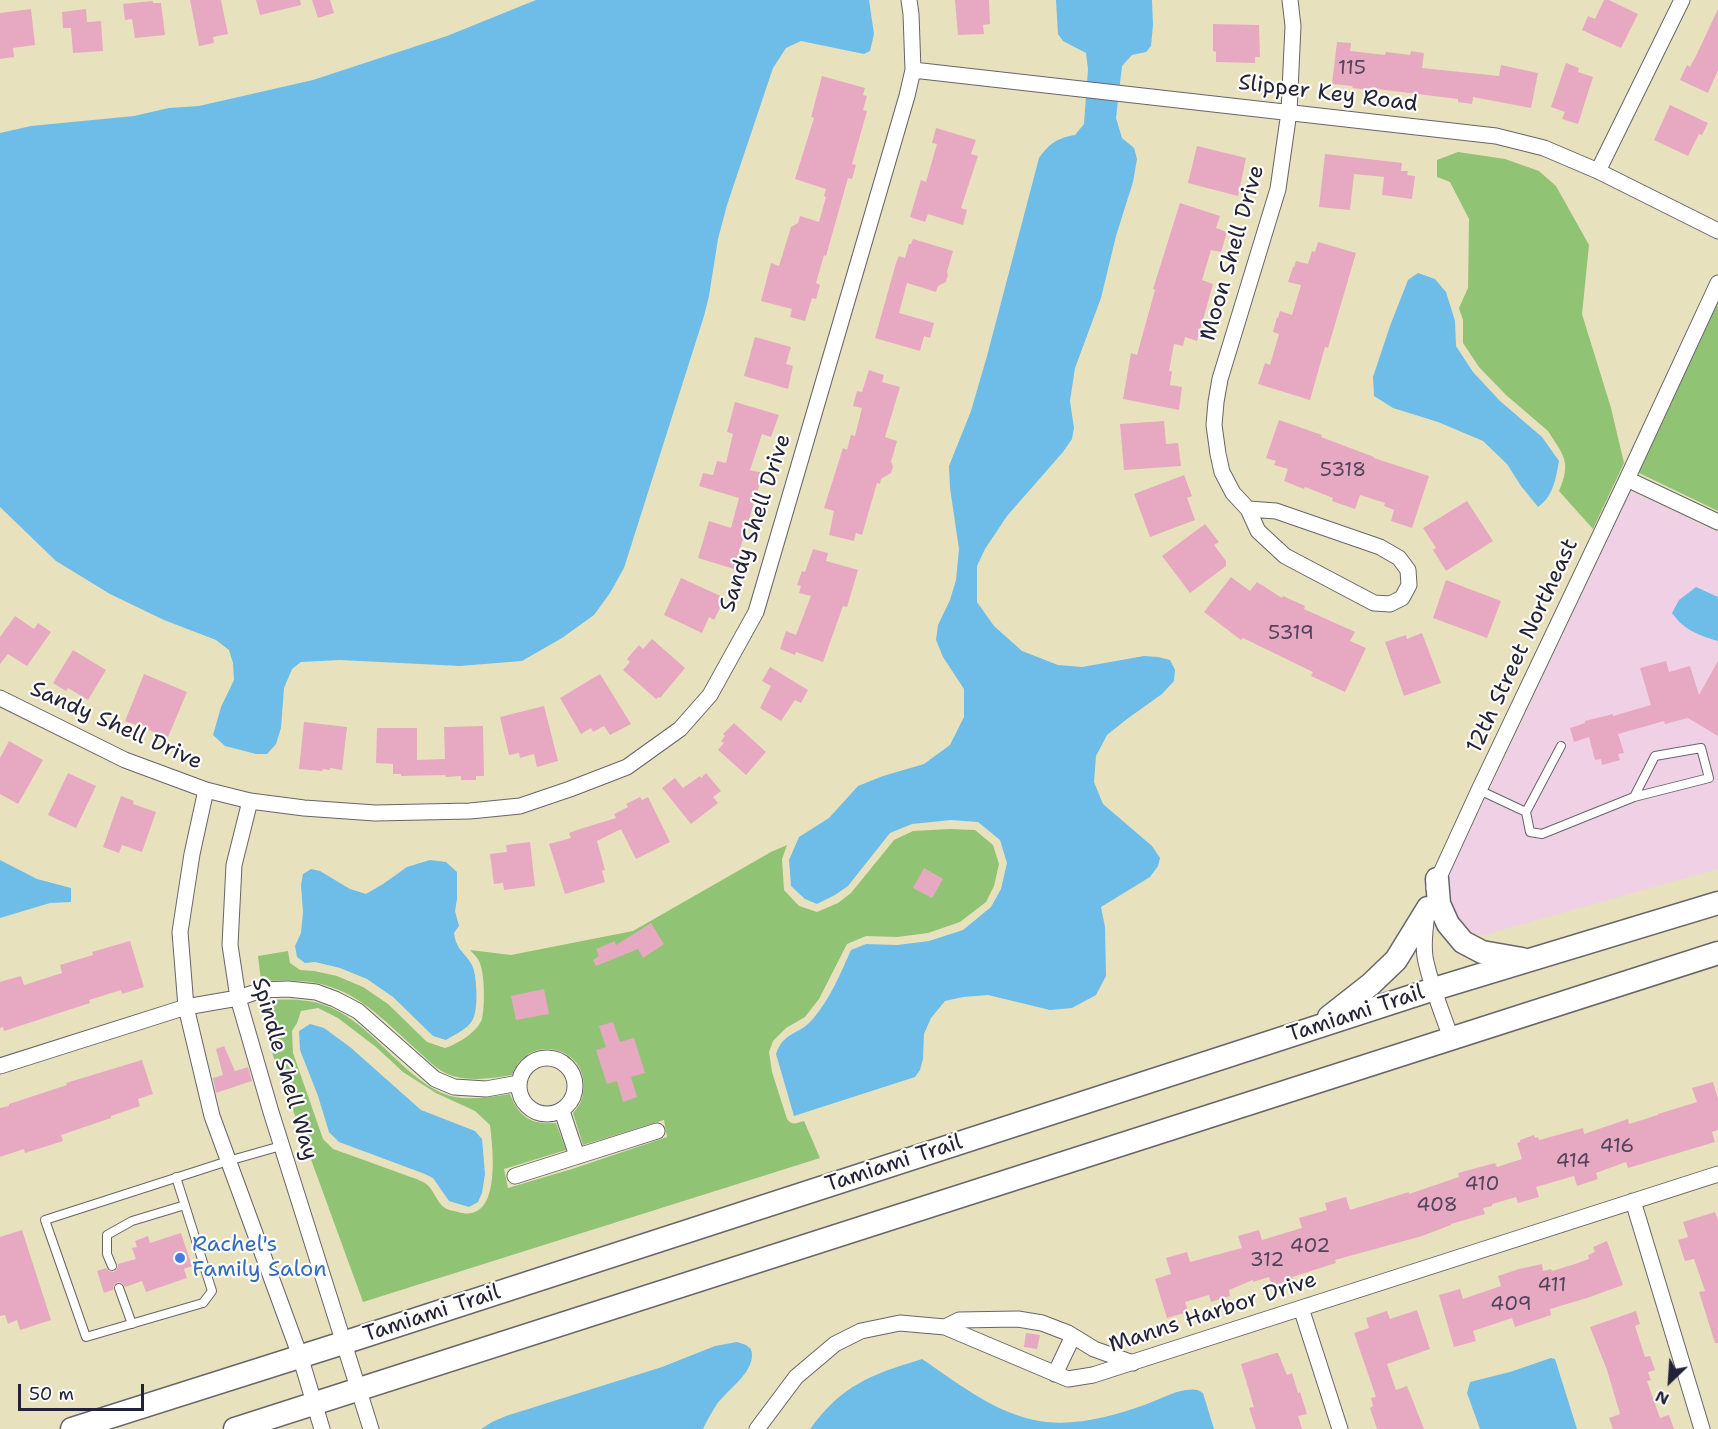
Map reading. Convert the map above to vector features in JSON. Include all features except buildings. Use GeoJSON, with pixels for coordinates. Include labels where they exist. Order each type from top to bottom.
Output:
{"type":"FeatureCollection","features":[{"type":"Feature","properties":{"kind":"main road"},"geometry":{"type":"LineString","coordinates":[[1437,879],[1439,904],[1448,924],[1463,942],[1482,952],[1529,960]]}},
{"type":"Feature","properties":{"kind":"main road","name":"Tamiami Trail"},"geometry":{"type":"LineString","coordinates":[[72,1429],[1434,989],[1718,903]]}},
{"type":"Feature","properties":{"kind":"main road"},"geometry":{"type":"LineString","coordinates":[[1314,1028],[1371,984],[1396,960],[1428,908]]}},
{"type":"Feature","properties":{"kind":"main road"},"geometry":{"type":"LineString","coordinates":[[235,1429],[1718,953]]}},
{"type":"Feature","properties":{"kind":"street","name":"Sandy Shell Drive"},"geometry":{"type":"LineString","coordinates":[[0,698],[125,760],[206,790],[250,801],[304,808],[375,813],[470,811],[520,806],[627,767],[680,729],[710,695],[756,612],[907,96],[913,70],[909,0]]}},
{"type":"Feature","properties":{"kind":"street","name":"Moon Shell Drive"},"geometry":{"type":"LineString","coordinates":[[1248,509],[1276,511],[1380,547],[1399,558],[1408,570],[1409,585],[1402,598],[1390,604],[1374,603],[1285,556],[1258,531],[1248,509],[1233,493],[1222,472],[1214,425],[1216,402],[1220,379],[1278,189],[1289,112],[1293,26],[1290,0]]}},
{"type":"Feature","properties":{"kind":"street"},"geometry":{"type":"LineString","coordinates":[[1598,171],[1682,0]]}},
{"type":"Feature","properties":{"kind":"street","name":"Slipper Key Road"},"geometry":{"type":"LineString","coordinates":[[913,70],[1496,136],[1544,148],[1598,171],[1718,231]]}},
{"type":"Feature","properties":{"kind":"street","name":"12th Street Northeast"},"geometry":{"type":"LineString","coordinates":[[1451,1038],[1425,956],[1428,908],[1437,879],[1718,282]]}},
{"type":"Feature","properties":{"kind":"street"},"geometry":{"type":"LineString","coordinates":[[1627,479],[1718,522]]}},
{"type":"Feature","properties":{"kind":"street"},"geometry":{"type":"LineString","coordinates":[[206,790],[192,854],[180,932],[186,1007],[212,1116],[300,1356],[322,1429]]}},
{"type":"Feature","properties":{"kind":"street","name":"Spindle Shell Way"},"geometry":{"type":"LineString","coordinates":[[250,801],[234,865],[230,945],[238,998],[281,1146],[371,1429]]}},
{"type":"Feature","properties":{"kind":"street"},"geometry":{"type":"LineString","coordinates":[[0,1066],[186,1007],[238,998],[262,990],[288,989],[316,992],[358,1011],[435,1079],[454,1087],[486,1089],[519,1083]]}},
{"type":"Feature","properties":{"kind":"street"},"geometry":{"type":"LineString","coordinates":[[548,1058],[555,1059],[570,1069],[575,1078],[576,1087],[574,1097],[562,1111],[544,1115],[536,1113],[522,1101],[519,1092],[521,1075],[532,1062],[548,1058]]}},
{"type":"Feature","properties":{"kind":"street"},"geometry":{"type":"LineString","coordinates":[[562,1111],[577,1156]]}},
{"type":"Feature","properties":{"kind":"street"},"geometry":{"type":"LineString","coordinates":[[515,1176],[657,1131]]}},
{"type":"Feature","properties":{"kind":"street","name":"Manns Harbor Drive"},"geometry":{"type":"LineString","coordinates":[[757,1429],[796,1377],[835,1344],[861,1331],[900,1323],[945,1327],[1068,1379],[1093,1375],[1718,1174]]}},
{"type":"Feature","properties":{"kind":"street"},"geometry":{"type":"LineString","coordinates":[[1633,1201],[1702,1429]]}},
{"type":"Feature","properties":{"kind":"street"},"geometry":{"type":"LineString","coordinates":[[1301,1308],[1340,1429]]}},
{"type":"Feature","properties":{"kind":"street"},"geometry":{"type":"LineString","coordinates":[[945,1327],[959,1320],[1018,1319],[1042,1323],[1056,1327],[1094,1349],[1133,1363]]}},
{"type":"Feature","properties":{"kind":"street"},"geometry":{"type":"LineString","coordinates":[[1055,1374],[1073,1336]]}},
{"type":"Feature","properties":{"kind":"lane"},"geometry":{"type":"LineString","coordinates":[[1561,746],[1526,812],[1530,832],[1542,834],[1634,797],[1709,778],[1701,748],[1655,756],[1634,797]]}},
{"type":"Feature","properties":{"kind":"lane"},"geometry":{"type":"LineString","coordinates":[[1479,790],[1526,812]]}},
{"type":"Feature","properties":{"kind":"lane"},"geometry":{"type":"LineString","coordinates":[[176,1177],[212,1292],[203,1303],[86,1338],[45,1220],[176,1177],[281,1146]]}},
{"type":"Feature","properties":{"kind":"lane"},"geometry":{"type":"LineString","coordinates":[[111,1266],[107,1254],[107,1235],[132,1221],[185,1205]]}},
{"type":"Feature","properties":{"kind":"lane"},"geometry":{"type":"LineString","coordinates":[[119,1288],[132,1324]]}},
{"type":"Feature","properties":{"kind":"shaded area"},"geometry":{"type":"Polygon","coordinates":[[[1631,491],[1718,532],[1718,597],[1696,587],[1694,633],[1718,641],[1718,869],[1484,935],[1467,932],[1455,918],[1448,901],[1446,881],[1631,491]]]}},
{"type":"Feature","properties":{"kind":"green space"},"geometry":{"type":"Polygon","coordinates":[[[1458,152],[1505,159],[1539,171],[1556,186],[1589,245],[1582,314],[1611,408],[1624,463],[1593,529],[1559,491],[1565,472],[1564,459],[1548,431],[1506,395],[1479,367],[1463,343],[1463,320],[1459,308],[1468,288],[1469,219],[1450,182],[1437,177],[1437,160],[1458,152]]]}},
{"type":"Feature","properties":{"kind":"green space"},"geometry":{"type":"Polygon","coordinates":[[[1718,303],[1718,511],[1639,473],[1718,303]]]}},
{"type":"Feature","properties":{"kind":"green space"},"geometry":{"type":"Polygon","coordinates":[[[975,830],[993,845],[999,864],[994,886],[986,902],[960,922],[928,933],[897,937],[866,936],[847,944],[819,999],[805,1017],[786,1028],[773,1041],[769,1052],[772,1072],[787,1119],[793,1123],[804,1121],[820,1158],[363,1302],[270,1047],[264,1000],[307,1001],[332,1008],[363,1028],[405,1068],[434,1089],[450,1096],[465,1098],[510,1094],[517,1109],[527,1118],[540,1123],[556,1123],[566,1150],[504,1169],[508,1188],[667,1137],[664,1120],[583,1145],[573,1113],[582,1099],[583,1077],[578,1065],[568,1055],[557,1050],[544,1049],[531,1053],[520,1061],[512,1075],[478,1079],[451,1075],[436,1067],[381,1018],[350,995],[330,986],[310,982],[261,981],[258,956],[288,951],[290,963],[300,970],[337,976],[363,987],[388,1004],[427,1042],[445,1048],[467,1037],[482,1019],[484,998],[481,966],[470,950],[511,955],[633,931],[787,845],[782,859],[784,890],[799,906],[817,912],[838,903],[851,893],[894,840],[913,831],[975,830]],[[318,1008],[301,1011],[292,1031],[293,1053],[323,1139],[333,1149],[425,1183],[446,1209],[472,1213],[482,1207],[488,1197],[492,1182],[490,1125],[475,1111],[436,1093],[403,1072],[376,1047],[338,1018],[318,1008]]]}},
{"type":"Feature","properties":{"kind":"water"},"geometry":{"type":"Polygon","coordinates":[[[536,0],[869,0],[874,34],[870,51],[864,54],[801,41],[786,48],[773,68],[727,205],[718,239],[704,316],[624,568],[594,615],[562,638],[522,661],[460,666],[340,660],[301,662],[292,669],[284,688],[281,728],[276,744],[267,754],[256,754],[225,746],[213,735],[221,707],[234,680],[233,663],[229,650],[216,640],[164,620],[110,594],[56,561],[0,507],[0,133],[31,126],[134,116],[169,108],[199,106],[313,80],[447,36],[536,0]]]}},
{"type":"Feature","properties":{"kind":"water"},"geometry":{"type":"Polygon","coordinates":[[[1056,0],[1152,0],[1151,46],[1146,52],[1132,55],[1122,66],[1116,118],[1122,138],[1134,148],[1137,159],[1133,182],[1116,236],[1101,298],[1075,368],[1070,401],[1074,428],[1072,439],[1007,516],[985,549],[977,566],[977,602],[994,626],[1022,651],[1058,665],[1082,667],[1144,656],[1170,660],[1175,670],[1174,681],[1162,694],[1107,735],[1096,756],[1094,782],[1103,804],[1152,846],[1160,858],[1158,866],[1150,877],[1101,907],[1105,927],[1106,976],[1096,995],[1072,1008],[1050,1010],[988,995],[945,1001],[931,1018],[924,1034],[923,1059],[915,1077],[794,1116],[776,1054],[783,1041],[807,1025],[824,1004],[851,950],[866,944],[897,945],[929,941],[963,930],[991,907],[1001,889],[1007,863],[1000,840],[978,822],[951,820],[912,824],[890,833],[848,886],[817,904],[805,899],[791,886],[789,860],[799,837],[829,818],[858,786],[924,764],[950,745],[964,717],[964,689],[943,657],[936,640],[938,625],[950,600],[956,580],[959,549],[949,466],[971,411],[1039,158],[1050,145],[1075,135],[1084,124],[1088,69],[1086,53],[1063,41],[1058,34],[1056,0]]]}},
{"type":"Feature","properties":{"kind":"water"},"geometry":{"type":"Polygon","coordinates":[[[1418,273],[1435,279],[1446,292],[1455,321],[1456,346],[1473,372],[1500,401],[1542,437],[1559,461],[1550,493],[1538,507],[1507,464],[1483,441],[1438,422],[1393,408],[1374,396],[1373,377],[1390,326],[1408,280],[1418,273]]]}},
{"type":"Feature","properties":{"kind":"water"},"geometry":{"type":"Polygon","coordinates":[[[1696,587],[1718,597],[1718,641],[1692,631],[1681,624],[1672,613],[1679,600],[1696,587]]]}},
{"type":"Feature","properties":{"kind":"water"},"geometry":{"type":"Polygon","coordinates":[[[0,860],[37,879],[71,888],[71,902],[50,903],[0,918],[0,860]]]}},
{"type":"Feature","properties":{"kind":"water"},"geometry":{"type":"Polygon","coordinates":[[[430,860],[446,862],[457,872],[455,911],[459,926],[454,933],[455,939],[472,965],[476,984],[476,1009],[472,1021],[446,1040],[433,1036],[393,997],[367,979],[340,968],[315,962],[305,963],[297,957],[295,946],[301,933],[303,874],[311,869],[320,871],[350,889],[366,894],[407,867],[430,860]]]}},
{"type":"Feature","properties":{"kind":"water"},"geometry":{"type":"Polygon","coordinates":[[[310,1024],[324,1028],[350,1047],[421,1110],[475,1131],[482,1139],[485,1174],[478,1202],[469,1207],[449,1201],[433,1178],[339,1142],[329,1132],[300,1050],[299,1031],[310,1024]]]}},
{"type":"Feature","properties":{"kind":"water"},"geometry":{"type":"Polygon","coordinates":[[[737,1342],[751,1349],[750,1364],[741,1379],[717,1404],[703,1429],[481,1429],[506,1416],[662,1367],[715,1346],[737,1342]]]}},
{"type":"Feature","properties":{"kind":"water"},"geometry":{"type":"Polygon","coordinates":[[[1551,1358],[1555,1359],[1577,1429],[1480,1429],[1467,1393],[1470,1382],[1551,1358]]]}},
{"type":"Feature","properties":{"kind":"water"},"geometry":{"type":"Polygon","coordinates":[[[922,1359],[992,1404],[1039,1421],[1066,1423],[1094,1419],[1134,1408],[1176,1392],[1197,1390],[1203,1393],[1214,1429],[810,1429],[834,1401],[846,1391],[873,1376],[922,1359]]]}},
{"type":"Feature","properties":{"kind":"place","name":"Rachel's Family Salon"},"geometry":{"type":"Point","coordinates":[180,1258]}}]}
